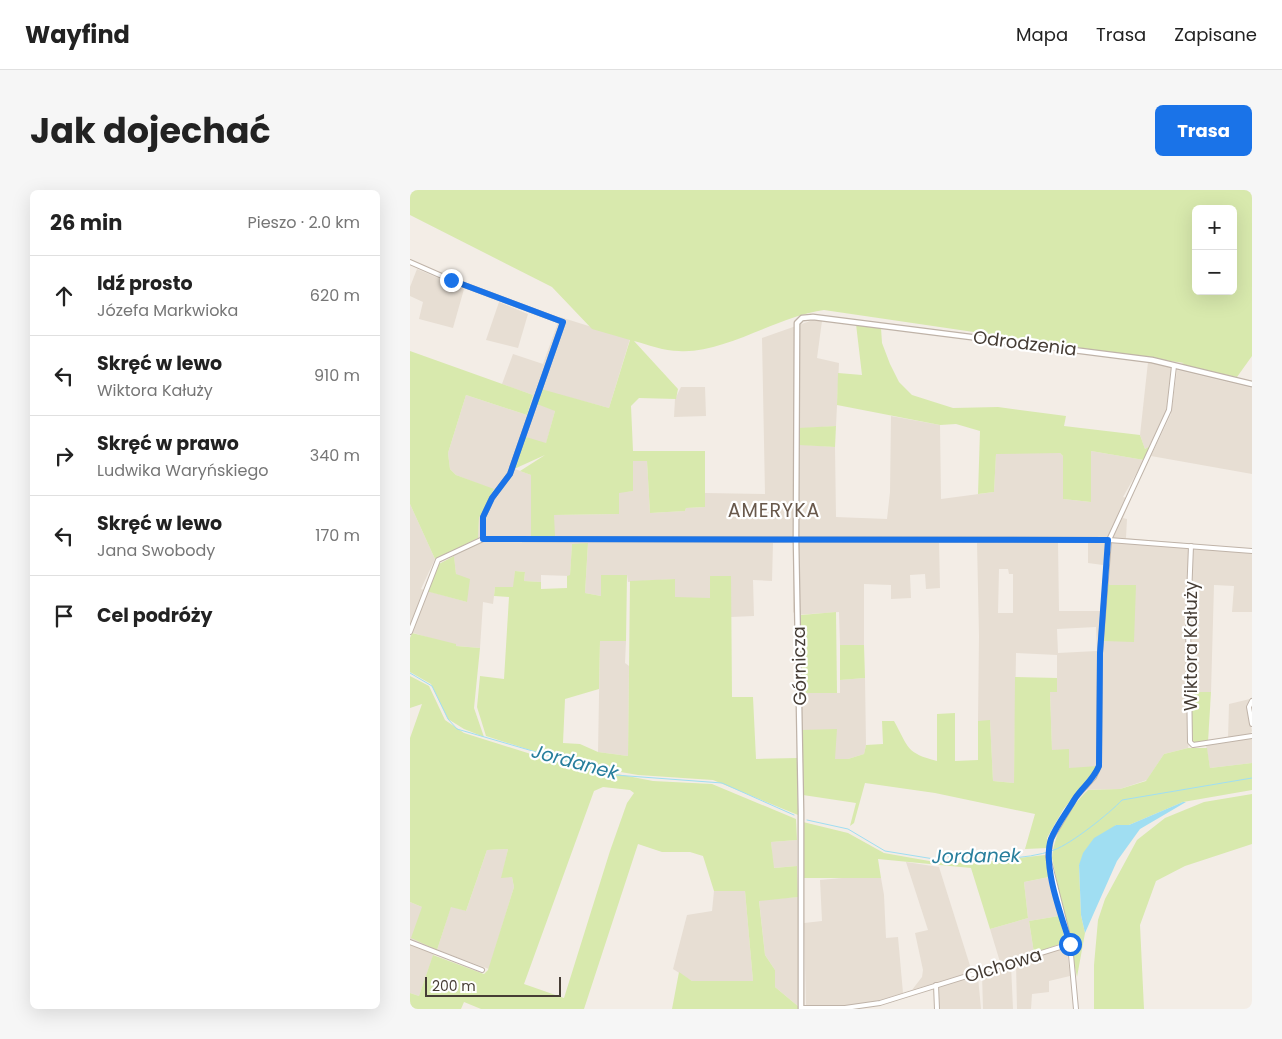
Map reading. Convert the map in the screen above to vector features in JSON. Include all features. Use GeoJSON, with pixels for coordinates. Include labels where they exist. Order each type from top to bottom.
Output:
{"type":"FeatureCollection","features":[{"type":"Feature","properties":{"kind":"street"},"geometry":{"type":"LineString","coordinates":[[410,262],[463,285],[563,322],[510,474],[492,498],[483,517],[483,539]]}},
{"type":"Feature","properties":{"kind":"street","name":"Odrodzenia"},"geometry":{"type":"LineString","coordinates":[[797,323],[807,317],[822,318],[1142,359],[1252,384]]}},
{"type":"Feature","properties":{"kind":"street","name":"Górnicza"},"geometry":{"type":"LineString","coordinates":[[797,323],[796,539],[802,812],[801,1008]]}},
{"type":"Feature","properties":{"kind":"street"},"geometry":{"type":"LineString","coordinates":[[1076,1009],[1070,944],[1057,900],[1048,855],[1051,840],[1076,797],[1094,777],[1099,766],[1100,653],[1108,540],[1169,410],[1174,366]]}},
{"type":"Feature","properties":{"kind":"street"},"geometry":{"type":"LineString","coordinates":[[410,632],[435,564],[441,558],[483,539],[1108,540],[1252,551]]}},
{"type":"Feature","properties":{"kind":"street","name":"Wiktora Kałuży"},"geometry":{"type":"LineString","coordinates":[[1191,546],[1190,742],[1193,745],[1252,736]]}},
{"type":"Feature","properties":{"kind":"street"},"geometry":{"type":"LineString","coordinates":[[1252,701],[1249,707],[1252,724]]}},
{"type":"Feature","properties":{"kind":"street"},"geometry":{"type":"LineString","coordinates":[[410,942],[482,970]]}},
{"type":"Feature","properties":{"kind":"street","name":"Olchowa"},"geometry":{"type":"LineString","coordinates":[[801,1008],[845,1008],[880,1003],[1070,944]]}},
{"type":"Feature","properties":{"kind":"street"},"geometry":{"type":"LineString","coordinates":[[936,985],[937,1009]]}},
{"type":"Feature","properties":{"kind":"shaded area"},"geometry":{"type":"Polygon","coordinates":[[[417,269],[464,289],[453,328],[419,319],[423,302],[410,296],[410,287],[417,269]]]}},
{"type":"Feature","properties":{"kind":"shaded area"},"geometry":{"type":"Polygon","coordinates":[[[499,302],[528,314],[518,348],[486,340],[499,302]]]}},
{"type":"Feature","properties":{"kind":"shaded area"},"geometry":{"type":"Polygon","coordinates":[[[560,317],[630,339],[609,408],[541,390],[555,411],[546,444],[515,469],[531,475],[554,515],[619,514],[619,492],[633,491],[632,461],[647,461],[650,513],[685,511],[686,508],[705,507],[705,493],[765,494],[762,338],[813,320],[822,321],[817,358],[839,363],[836,426],[793,429],[793,444],[835,447],[836,517],[887,519],[890,492],[891,416],[940,425],[941,499],[994,492],[996,453],[1060,453],[1063,456],[1063,499],[1091,502],[1091,451],[1144,460],[1123,497],[1131,499],[1123,518],[1127,519],[1126,538],[1252,549],[1252,612],[1232,612],[1234,586],[1214,585],[1211,692],[1190,692],[1191,731],[1188,748],[1164,754],[1147,780],[1120,789],[1080,790],[1068,768],[1052,750],[1050,692],[1057,692],[1057,655],[1016,653],[1014,783],[993,781],[990,721],[978,721],[977,542],[939,542],[940,588],[926,589],[925,574],[910,575],[911,598],[891,599],[891,585],[864,584],[864,645],[840,645],[839,612],[796,615],[793,612],[793,542],[773,543],[772,581],[753,580],[754,616],[731,617],[731,576],[711,598],[675,598],[674,579],[628,582],[627,575],[602,575],[601,596],[585,593],[588,544],[572,544],[570,576],[541,575],[541,582],[524,581],[525,572],[515,571],[514,587],[495,587],[493,604],[483,602],[480,648],[456,646],[410,632],[410,504],[435,559],[421,589],[467,602],[456,574],[453,549],[478,538],[479,518],[494,490],[456,475],[450,469],[448,453],[466,395],[527,415],[533,395],[502,384],[513,354],[543,364],[560,317]],[[1058,542],[1059,611],[1100,611],[1099,641],[1134,641],[1110,585],[1103,579],[1103,565],[1088,563],[1088,542],[1058,542]],[[999,569],[998,613],[1013,613],[1013,574],[1009,574],[1008,569],[999,569]],[[1096,627],[1057,629],[1058,653],[1097,651],[1096,627]]]}},
{"type":"Feature","properties":{"kind":"shaded area"},"geometry":{"type":"Polygon","coordinates":[[[1148,362],[1173,367],[1168,409],[1150,446],[1145,449],[1140,435],[1148,362]]]}},
{"type":"Feature","properties":{"kind":"shaded area"},"geometry":{"type":"Polygon","coordinates":[[[1177,370],[1252,388],[1252,474],[1151,456],[1171,414],[1177,370]]]}},
{"type":"Feature","properties":{"kind":"shaded area"},"geometry":{"type":"Polygon","coordinates":[[[681,387],[705,387],[706,416],[674,417],[675,399],[681,387]]]}},
{"type":"Feature","properties":{"kind":"shaded area"},"geometry":{"type":"Polygon","coordinates":[[[600,641],[626,641],[625,663],[629,666],[628,756],[598,752],[600,641]]]}},
{"type":"Feature","properties":{"kind":"shaded area"},"geometry":{"type":"Polygon","coordinates":[[[865,678],[866,745],[864,754],[848,759],[835,759],[801,730],[801,693],[840,693],[840,680],[865,678]]]}},
{"type":"Feature","properties":{"kind":"shaded area"},"geometry":{"type":"Polygon","coordinates":[[[1250,699],[1247,708],[1252,731],[1250,734],[1228,738],[1229,704],[1250,699]]]}},
{"type":"Feature","properties":{"kind":"shaded area"},"geometry":{"type":"Polygon","coordinates":[[[1252,737],[1252,763],[1210,768],[1206,745],[1252,737]]]}},
{"type":"Feature","properties":{"kind":"shaded area"},"geometry":{"type":"Polygon","coordinates":[[[797,840],[797,866],[773,868],[771,842],[797,840]]]}},
{"type":"Feature","properties":{"kind":"shaded area"},"geometry":{"type":"Polygon","coordinates":[[[508,849],[502,877],[512,877],[514,887],[489,969],[437,950],[451,906],[466,911],[487,850],[508,849]]]}},
{"type":"Feature","properties":{"kind":"shaded area"},"geometry":{"type":"Polygon","coordinates":[[[906,862],[939,867],[972,972],[912,990],[922,977],[923,970],[915,933],[928,930],[906,862]]]}},
{"type":"Feature","properties":{"kind":"shaded area"},"geometry":{"type":"Polygon","coordinates":[[[1049,877],[1059,916],[1029,921],[1034,953],[1000,962],[990,929],[1028,918],[1024,882],[1049,877]]]}},
{"type":"Feature","properties":{"kind":"shaded area"},"geometry":{"type":"Polygon","coordinates":[[[881,878],[884,895],[886,938],[898,937],[903,993],[881,1000],[845,1006],[806,1005],[804,923],[822,921],[820,880],[881,878]]]}},
{"type":"Feature","properties":{"kind":"shaded area"},"geometry":{"type":"Polygon","coordinates":[[[714,891],[745,891],[753,981],[692,981],[673,969],[687,915],[712,911],[714,891]]]}},
{"type":"Feature","properties":{"kind":"shaded area"},"geometry":{"type":"Polygon","coordinates":[[[798,897],[799,1007],[775,987],[775,970],[765,955],[759,900],[798,897]]]}},
{"type":"Feature","properties":{"kind":"shaded area"},"geometry":{"type":"Polygon","coordinates":[[[410,902],[422,907],[435,950],[419,996],[410,993],[410,902]]]}},
{"type":"Feature","properties":{"kind":"shaded area"},"geometry":{"type":"Polygon","coordinates":[[[1065,947],[1070,976],[1049,981],[1049,992],[1032,994],[1031,1009],[1017,1009],[1016,963],[1065,947]]]}},
{"type":"Feature","properties":{"kind":"shaded area"},"geometry":{"type":"Polygon","coordinates":[[[1011,965],[1013,1009],[983,1009],[982,973],[1011,965]]]}},
{"type":"Feature","properties":{"kind":"shaded area"},"geometry":{"type":"Polygon","coordinates":[[[974,976],[978,977],[981,1009],[938,1009],[939,987],[974,976]]]}},
{"type":"Feature","properties":{"kind":"green space"},"geometry":{"type":"Polygon","coordinates":[[[410,190],[1252,190],[1252,356],[1237,377],[1179,365],[1184,363],[824,310],[788,319],[714,347],[696,350],[668,350],[634,341],[678,389],[676,399],[639,398],[631,406],[633,451],[705,451],[705,507],[686,508],[685,511],[650,513],[647,461],[633,461],[633,491],[619,493],[619,514],[554,515],[555,536],[531,536],[531,475],[520,471],[545,455],[514,469],[526,437],[546,443],[555,411],[537,404],[541,389],[609,408],[630,340],[592,329],[552,287],[410,215],[410,190]]]}},
{"type":"Feature","properties":{"kind":"green space"},"geometry":{"type":"Polygon","coordinates":[[[856,324],[881,328],[882,343],[890,364],[899,382],[912,395],[953,408],[998,407],[1066,416],[1064,426],[1140,435],[1145,449],[1150,446],[1144,460],[1091,451],[1091,502],[1063,499],[1063,456],[1060,453],[996,454],[994,492],[978,494],[980,431],[956,424],[940,425],[837,405],[838,373],[862,375],[856,324]]]}},
{"type":"Feature","properties":{"kind":"green space"},"geometry":{"type":"Polygon","coordinates":[[[410,351],[533,395],[527,415],[466,395],[448,453],[450,469],[456,475],[494,489],[479,518],[478,538],[435,559],[410,504],[410,351]]]}},
{"type":"Feature","properties":{"kind":"green space"},"geometry":{"type":"Polygon","coordinates":[[[836,426],[835,447],[799,445],[798,428],[836,426]]]}},
{"type":"Feature","properties":{"kind":"green space"},"geometry":{"type":"Polygon","coordinates":[[[588,543],[585,593],[601,596],[601,575],[627,575],[626,641],[600,641],[599,689],[565,699],[563,743],[580,744],[598,752],[628,756],[630,581],[675,579],[675,597],[710,598],[710,576],[731,576],[732,697],[753,697],[756,759],[797,758],[798,815],[713,780],[638,775],[574,764],[486,736],[477,707],[480,676],[504,679],[509,597],[494,596],[495,587],[513,587],[515,571],[525,572],[524,581],[541,582],[541,589],[567,588],[567,576],[570,575],[572,544],[588,543]]]}},
{"type":"Feature","properties":{"kind":"green space"},"geometry":{"type":"Polygon","coordinates":[[[454,556],[456,574],[470,579],[467,602],[426,591],[437,565],[454,556]]]}},
{"type":"Feature","properties":{"kind":"green space"},"geometry":{"type":"Polygon","coordinates":[[[1108,583],[1110,585],[1136,585],[1134,642],[1104,641],[1108,583]]]}},
{"type":"Feature","properties":{"kind":"green space"},"geometry":{"type":"Polygon","coordinates":[[[836,612],[837,693],[801,693],[801,615],[836,612]]]}},
{"type":"Feature","properties":{"kind":"green space"},"geometry":{"type":"Polygon","coordinates":[[[412,633],[456,644],[456,646],[480,648],[474,708],[484,737],[464,729],[448,719],[431,684],[410,672],[410,638],[412,633]]]}},
{"type":"Feature","properties":{"kind":"green space"},"geometry":{"type":"Polygon","coordinates":[[[840,645],[864,645],[865,678],[840,680],[840,645]]]}},
{"type":"Feature","properties":{"kind":"green space"},"geometry":{"type":"Polygon","coordinates":[[[410,676],[429,686],[445,720],[464,733],[556,762],[653,781],[712,784],[796,819],[797,840],[771,842],[774,868],[797,866],[798,897],[759,901],[765,955],[775,970],[775,987],[799,1009],[672,1009],[679,972],[692,981],[753,981],[745,891],[714,891],[703,856],[690,852],[662,852],[638,844],[584,1009],[481,1009],[464,1002],[461,1009],[410,1009],[410,993],[419,996],[433,955],[484,974],[488,970],[514,887],[512,877],[501,878],[508,849],[487,850],[466,911],[451,907],[437,950],[411,938],[422,907],[410,902],[410,738],[422,704],[410,708],[410,676]],[[603,787],[594,791],[524,984],[564,998],[610,851],[627,803],[634,793],[630,790],[603,787]]]}},
{"type":"Feature","properties":{"kind":"green space"},"geometry":{"type":"Polygon","coordinates":[[[1015,677],[1057,678],[1057,692],[1050,692],[1052,750],[1069,749],[1069,768],[1098,766],[1063,810],[1047,838],[1048,848],[1025,849],[1035,814],[935,793],[865,783],[854,823],[850,826],[856,803],[803,795],[801,730],[837,729],[835,759],[848,759],[864,754],[866,745],[883,744],[882,721],[894,721],[909,748],[919,755],[937,761],[937,714],[955,713],[955,761],[978,760],[978,721],[990,720],[993,781],[1014,783],[1015,677]]]}},
{"type":"Feature","properties":{"kind":"green space"},"geometry":{"type":"Polygon","coordinates":[[[1190,692],[1211,692],[1208,742],[1191,742],[1190,692]]]}},
{"type":"Feature","properties":{"kind":"green space"},"geometry":{"type":"Polygon","coordinates":[[[1188,748],[1207,748],[1210,768],[1252,763],[1252,790],[1183,802],[1129,825],[1116,825],[1079,865],[1081,915],[1085,933],[1077,977],[1052,858],[1056,839],[1064,821],[1075,804],[1088,790],[1120,789],[1146,781],[1164,754],[1188,748]]]}},
{"type":"Feature","properties":{"kind":"green space"},"geometry":{"type":"Polygon","coordinates":[[[1252,794],[1252,844],[1185,866],[1156,881],[1140,925],[1144,1009],[1094,1009],[1094,965],[1098,920],[1105,899],[1137,840],[1165,818],[1204,802],[1252,794]]]}},
{"type":"Feature","properties":{"kind":"green space"},"geometry":{"type":"Polygon","coordinates":[[[803,822],[848,833],[884,853],[935,862],[946,859],[955,863],[993,861],[1045,855],[1049,877],[1024,882],[1028,918],[990,929],[971,868],[878,859],[881,878],[804,878],[803,822]]]}},
{"type":"Feature","properties":{"kind":"green space"},"geometry":{"type":"Polygon","coordinates":[[[1059,916],[1065,940],[1063,943],[1034,953],[1029,921],[1059,916]]]}},
{"type":"Feature","properties":{"kind":"water"},"geometry":{"type":"Polygon","coordinates":[[[1186,802],[1140,829],[1117,861],[1085,933],[1081,915],[1079,865],[1083,853],[1094,838],[1116,825],[1129,825],[1186,802]]]}},
{"type":"Feature","properties":{"kind":"waterway","name":"Jordanek"},"geometry":{"type":"LineString","coordinates":[[410,673],[432,686],[448,719],[457,729],[615,775],[722,783],[794,815]]}},
{"type":"Feature","properties":{"kind":"waterway","name":"Jordanek"},"geometry":{"type":"LineString","coordinates":[[807,820],[848,829],[885,851],[934,859],[947,856],[955,860],[1030,856],[1061,847],[1090,828],[1122,800],[1252,778]]}},
{"type":"Feature","properties":{"kind":"district","name":"AMERYKA"},"geometry":{"type":"Point","coordinates":[774,510]}},
{"type":"Feature","properties":{"kind":"route"},"geometry":{"type":"LineString","coordinates":[[451,280],[563,322],[510,474],[492,498],[483,517],[483,539],[1108,540],[1100,653],[1099,766],[1094,777],[1076,797],[1051,840],[1048,857],[1057,900],[1070,944]]}}]}
